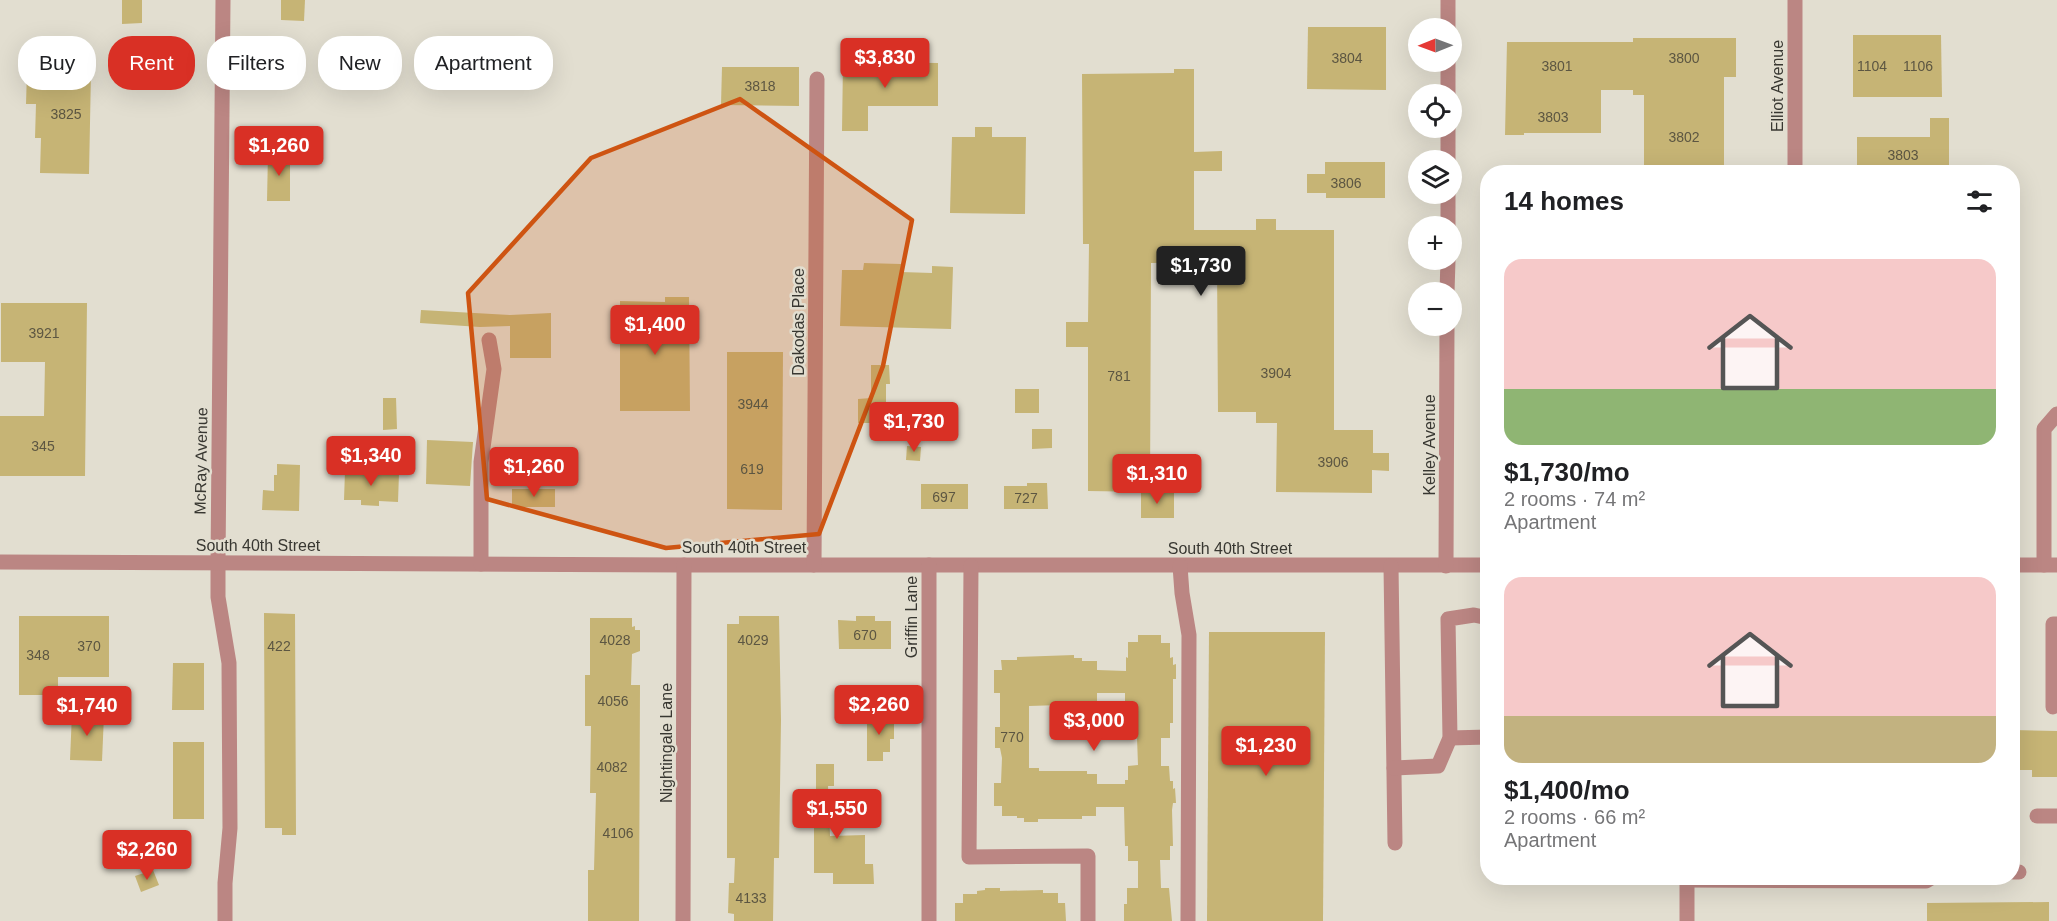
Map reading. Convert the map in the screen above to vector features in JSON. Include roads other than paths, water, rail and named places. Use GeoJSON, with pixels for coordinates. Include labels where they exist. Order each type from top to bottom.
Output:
{"type":"FeatureCollection","features":[{"type":"Feature","properties":{"kind":"street","name":"McRay Avenue"},"geometry":{"type":"LineString","coordinates":[[223,0],[218,597],[229,663],[230,828],[225,883],[225,921]]}},
{"type":"Feature","properties":{"kind":"street"},"geometry":{"type":"LineString","coordinates":[[1448,18],[1449,0]]}},
{"type":"Feature","properties":{"kind":"street","name":"Elliot Avenue"},"geometry":{"type":"LineString","coordinates":[[1795,165],[1796,0]]}},
{"type":"Feature","properties":{"kind":"street","name":"Dakodas Place"},"geometry":{"type":"LineString","coordinates":[[814,565],[817,79]]}},
{"type":"Feature","properties":{"kind":"street","name":"Kelley Avenue"},"geometry":{"type":"LineString","coordinates":[[1446,566],[1447,336]]}},
{"type":"Feature","properties":{"kind":"street"},"geometry":{"type":"LineString","coordinates":[[481,564],[481,462],[494,369],[489,340]]}},
{"type":"Feature","properties":{"kind":"street"},"geometry":{"type":"LineString","coordinates":[[2020,565],[2050,565],[2050,429],[2057,414]]}},
{"type":"Feature","properties":{"kind":"street","name":"South 40th Street"},"geometry":{"type":"LineString","coordinates":[[0,562],[970,566],[1480,565]]}},
{"type":"Feature","properties":{"kind":"street","name":"Nightingale Lane"},"geometry":{"type":"LineString","coordinates":[[683,921],[684,565]]}},
{"type":"Feature","properties":{"kind":"street","name":"Griffin Lane"},"geometry":{"type":"LineString","coordinates":[[929,565],[929,921]]}},
{"type":"Feature","properties":{"kind":"street"},"geometry":{"type":"LineString","coordinates":[[970,566],[969,857],[1088,856],[1088,921]]}},
{"type":"Feature","properties":{"kind":"street"},"geometry":{"type":"LineString","coordinates":[[1180,566],[1189,635],[1188,921]]}},
{"type":"Feature","properties":{"kind":"street"},"geometry":{"type":"LineString","coordinates":[[1391,566],[1395,843]]}},
{"type":"Feature","properties":{"kind":"street"},"geometry":{"type":"LineString","coordinates":[[1394,768],[1438,766],[1450,738],[1448,619],[1480,616]]}},
{"type":"Feature","properties":{"kind":"street"},"geometry":{"type":"LineString","coordinates":[[2053,707],[2054,624],[2057,624]]}},
{"type":"Feature","properties":{"kind":"street"},"geometry":{"type":"LineString","coordinates":[[1450,738],[1480,737]]}},
{"type":"Feature","properties":{"kind":"street"},"geometry":{"type":"LineString","coordinates":[[2037,816],[2057,816]]}},
{"type":"Feature","properties":{"kind":"street"},"geometry":{"type":"LineString","coordinates":[[1687,885],[1687,921]]}}]}
